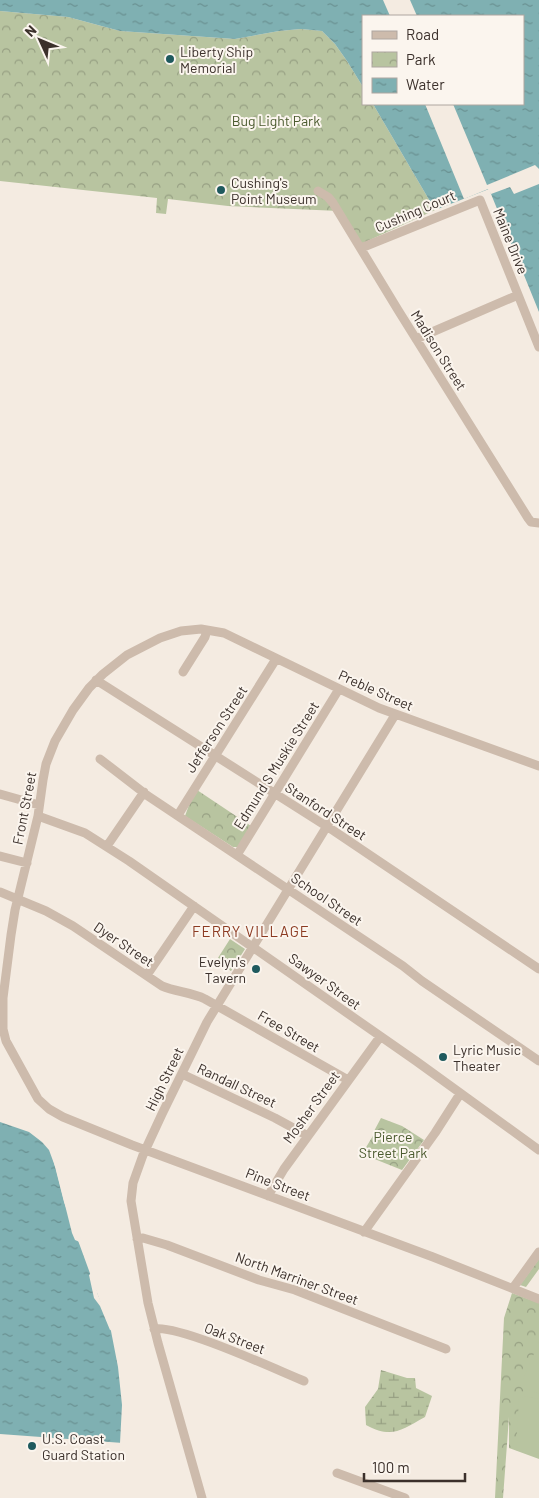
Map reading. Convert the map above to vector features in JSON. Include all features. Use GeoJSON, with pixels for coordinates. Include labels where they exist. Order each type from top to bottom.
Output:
{"type":"FeatureCollection","features":[{"type":"Feature","properties":{"kind":"street","name":"Madison Street"},"geometry":{"type":"LineString","coordinates":[[318,191],[334,203],[528,518],[531,522],[538,523]]}},
{"type":"Feature","properties":{"kind":"street","name":"Cushing Court"},"geometry":{"type":"LineString","coordinates":[[361,248],[480,200]]}},
{"type":"Feature","properties":{"kind":"street","name":"Maine Drive"},"geometry":{"type":"LineString","coordinates":[[480,200],[539,347]]}},
{"type":"Feature","properties":{"kind":"street"},"geometry":{"type":"LineString","coordinates":[[416,339],[518,295]]}},
{"type":"Feature","properties":{"kind":"street"},"geometry":{"type":"LineString","coordinates":[[183,672],[205,637],[207,630]]}},
{"type":"Feature","properties":{"kind":"street","name":"Preble Street"},"geometry":{"type":"LineString","coordinates":[[207,630],[232,636],[395,715],[539,766]]}},
{"type":"Feature","properties":{"kind":"street","name":"Front Street"},"geometry":{"type":"LineString","coordinates":[[24,1073],[6,1041],[3,1029],[3,998],[8,954],[18,899],[38,816],[46,764],[55,741],[73,710],[96,680],[121,659],[147,644],[181,631],[207,630]]}},
{"type":"Feature","properties":{"kind":"street","name":"Jefferson Street"},"geometry":{"type":"LineString","coordinates":[[178,815],[276,658]]}},
{"type":"Feature","properties":{"kind":"street","name":"Stanford Street"},"geometry":{"type":"LineString","coordinates":[[96,680],[327,827],[539,969]]}},
{"type":"Feature","properties":{"kind":"street","name":"Edmund S Muskie Street"},"geometry":{"type":"LineString","coordinates":[[237,854],[339,689]]}},
{"type":"Feature","properties":{"kind":"street","name":"High Street"},"geometry":{"type":"LineString","coordinates":[[202,1498],[148,1303],[131,1193],[135,1175],[199,1038],[217,1005],[395,715]]}},
{"type":"Feature","properties":{"kind":"street","name":"School Street"},"geometry":{"type":"LineString","coordinates":[[100,759],[144,792],[403,966],[539,1061]]}},
{"type":"Feature","properties":{"kind":"street"},"geometry":{"type":"LineString","coordinates":[[107,846],[144,792]]}},
{"type":"Feature","properties":{"kind":"street"},"geometry":{"type":"LineString","coordinates":[[0,794],[39,805]]}},
{"type":"Feature","properties":{"kind":"street","name":"Sawyer Street"},"geometry":{"type":"LineString","coordinates":[[38,816],[85,833],[107,846],[254,947],[380,1037],[416,1060],[539,1150]]}},
{"type":"Feature","properties":{"kind":"street"},"geometry":{"type":"LineString","coordinates":[[0,856],[27,863]]}},
{"type":"Feature","properties":{"kind":"street","name":"Dyer Street"},"geometry":{"type":"LineString","coordinates":[[0,892],[73,926],[162,986],[176,991],[190,992],[217,1005]]}},
{"type":"Feature","properties":{"kind":"street"},"geometry":{"type":"LineString","coordinates":[[147,976],[194,906]]}},
{"type":"Feature","properties":{"kind":"street","name":"Free Street"},"geometry":{"type":"LineString","coordinates":[[217,1005],[348,1080]]}},
{"type":"Feature","properties":{"kind":"street","name":"Mosher Street"},"geometry":{"type":"LineString","coordinates":[[268,1196],[284,1169],[380,1037]]}},
{"type":"Feature","properties":{"kind":"street","name":"Pine Street"},"geometry":{"type":"LineString","coordinates":[[24,1073],[38,1099],[49,1108],[77,1123],[539,1299]]}},
{"type":"Feature","properties":{"kind":"street","name":"Randall Street"},"geometry":{"type":"LineString","coordinates":[[182,1074],[308,1136]]}},
{"type":"Feature","properties":{"kind":"street"},"geometry":{"type":"LineString","coordinates":[[364,1232],[435,1133],[460,1094]]}},
{"type":"Feature","properties":{"kind":"street","name":"North Marriner Street"},"geometry":{"type":"LineString","coordinates":[[137,1239],[143,1238],[167,1245],[259,1280],[295,1290],[446,1349]]}},
{"type":"Feature","properties":{"kind":"street"},"geometry":{"type":"LineString","coordinates":[[512,1288],[539,1252]]}},
{"type":"Feature","properties":{"kind":"street","name":"Oak Street"},"geometry":{"type":"LineString","coordinates":[[154,1329],[161,1328],[188,1335],[304,1381]]}},
{"type":"Feature","properties":{"kind":"street"},"geometry":{"type":"LineString","coordinates":[[337,1473],[405,1498]]}},
{"type":"Feature","properties":{"kind":"green space","name":"Bug Light Park"},"geometry":{"type":"Polygon","coordinates":[[[0,11],[68,17],[120,31],[235,39],[301,29],[322,31],[335,44],[362,85],[362,105],[374,105],[435,210],[359,245],[339,211],[228,206],[168,199],[166,214],[156,213],[157,198],[0,181],[0,11]]]}},
{"type":"Feature","properties":{"kind":"green space"},"geometry":{"type":"Polygon","coordinates":[[[197,790],[251,826],[238,847],[233,847],[185,816],[197,790]]]}},
{"type":"Feature","properties":{"kind":"green space"},"geometry":{"type":"Polygon","coordinates":[[[230,939],[245,949],[231,971],[216,961],[230,939]]]}},
{"type":"Feature","properties":{"kind":"green space","name":"Pierce Street Park"},"geometry":{"type":"Polygon","coordinates":[[[381,1118],[402,1126],[424,1140],[402,1170],[362,1154],[381,1118]]]}},
{"type":"Feature","properties":{"kind":"green space"},"geometry":{"type":"Polygon","coordinates":[[[539,1259],[539,1269],[526,1287],[520,1285],[539,1259]]]}},
{"type":"Feature","properties":{"kind":"green space"},"geometry":{"type":"Polygon","coordinates":[[[512,1293],[539,1303],[539,1459],[509,1448],[509,1417],[503,1498],[495,1498],[504,1318],[512,1293]]]}},
{"type":"Feature","properties":{"kind":"green space"},"geometry":{"type":"Polygon","coordinates":[[[539,1342],[539,1394],[520,1386],[539,1342]]]}},
{"type":"Feature","properties":{"kind":"green space"},"geometry":{"type":"Polygon","coordinates":[[[381,1370],[407,1378],[415,1378],[416,1388],[432,1396],[425,1417],[403,1429],[390,1432],[366,1425],[365,1407],[378,1389],[381,1370]]]}},
{"type":"Feature","properties":{"kind":"green space"},"geometry":{"type":"Polygon","coordinates":[[[524,1396],[539,1399],[539,1454],[516,1450],[519,1399],[524,1396]]]}},
{"type":"Feature","properties":{"kind":"water"},"geometry":{"type":"Polygon","coordinates":[[[0,0],[539,0],[539,312],[489,189],[435,210],[374,105],[524,105],[524,15],[362,15],[362,85],[335,44],[322,31],[301,29],[279,31],[235,39],[120,31],[68,17],[0,11],[0,0]]]}},
{"type":"Feature","properties":{"kind":"water"},"geometry":{"type":"Polygon","coordinates":[[[0,1120],[34,1132],[50,1147],[64,1202],[111,1331],[118,1367],[122,1405],[120,1443],[0,1498],[0,1120]]]}},
{"type":"Feature","properties":{"kind":"pier"},"geometry":{"type":"Polygon","coordinates":[[[383,0],[410,0],[417,15],[390,15],[383,0]]]}},
{"type":"Feature","properties":{"kind":"pier"},"geometry":{"type":"Polygon","coordinates":[[[425,105],[453,105],[487,185],[535,165],[539,169],[539,184],[514,194],[510,187],[491,194],[488,189],[464,199],[425,105]]]}},
{"type":"Feature","properties":{"kind":"pier"},"geometry":{"type":"Polygon","coordinates":[[[0,1117],[35,1130],[53,1146],[67,1201],[82,1243],[75,1240],[72,1233],[56,1169],[49,1150],[29,1132],[0,1122],[0,1117]]]}},
{"type":"Feature","properties":{"kind":"pier"},"geometry":{"type":"Polygon","coordinates":[[[92,1272],[98,1295],[113,1329],[110,1330],[100,1306],[94,1298],[89,1275],[92,1272]]]}},
{"type":"Feature","properties":{"kind":"pier"},"geometry":{"type":"Polygon","coordinates":[[[0,1434],[123,1443],[121,1498],[0,1498],[0,1434]]]}},
{"type":"Feature","properties":{"kind":"place","name":"Liberty Ship Memorial"},"geometry":{"type":"Point","coordinates":[170,59]}},
{"type":"Feature","properties":{"kind":"place","name":"Cushing's Point Museum"},"geometry":{"type":"Point","coordinates":[221,190]}},
{"type":"Feature","properties":{"kind":"place","name":"Evelyn's Tavern"},"geometry":{"type":"Point","coordinates":[256,969]}},
{"type":"Feature","properties":{"kind":"place","name":"Lyric Music Theater"},"geometry":{"type":"Point","coordinates":[443,1057]}},
{"type":"Feature","properties":{"kind":"place","name":"U.S. Coast Guard Station"},"geometry":{"type":"Point","coordinates":[32,1446]}},
{"type":"Feature","properties":{"kind":"district","name":"FERRY VILLAGE"},"geometry":{"type":"Point","coordinates":[251,931]}}]}
